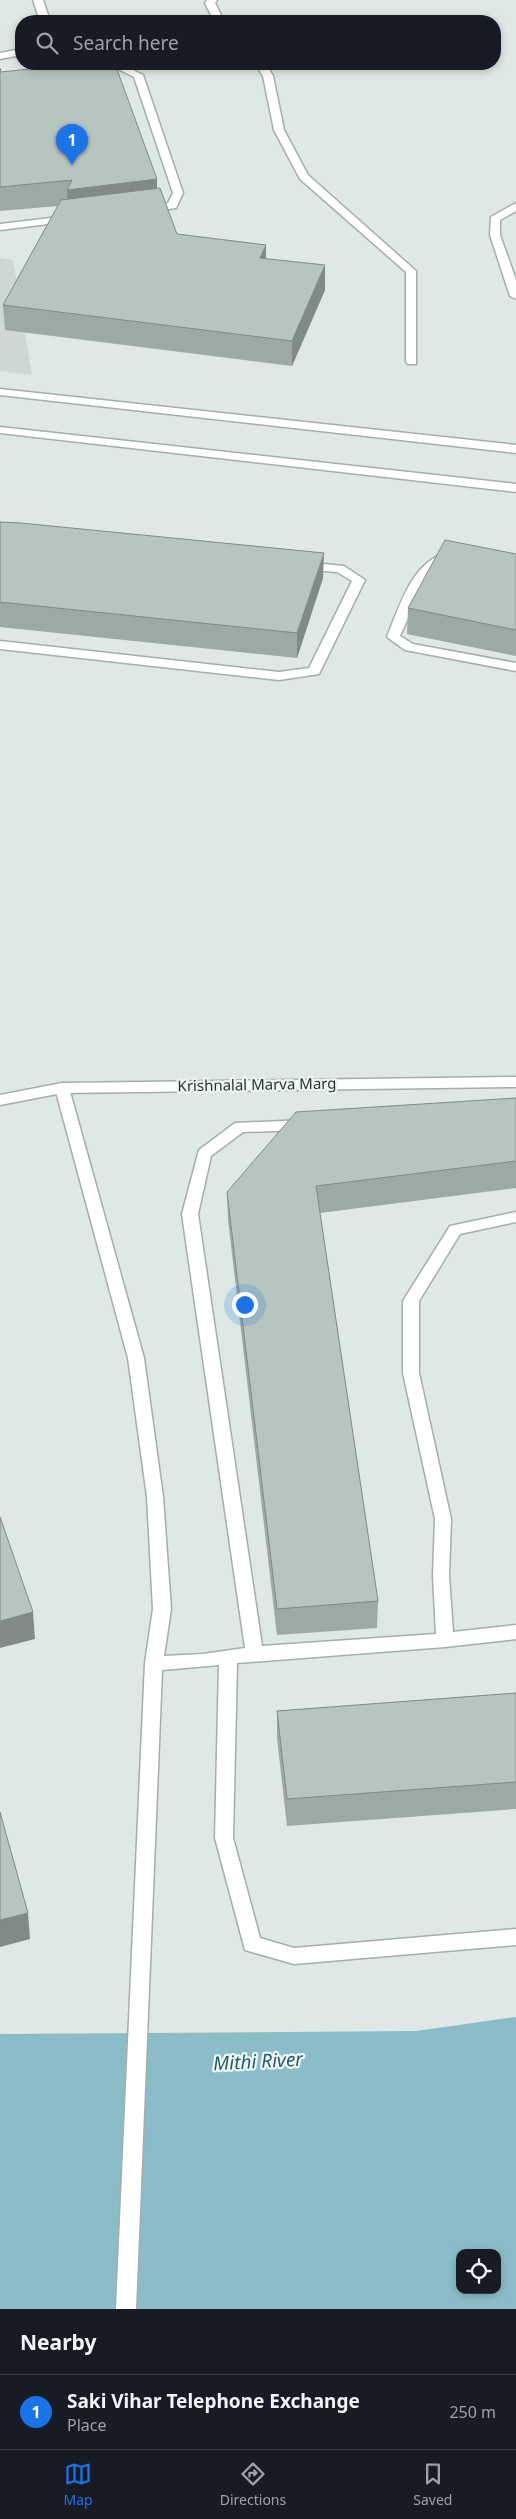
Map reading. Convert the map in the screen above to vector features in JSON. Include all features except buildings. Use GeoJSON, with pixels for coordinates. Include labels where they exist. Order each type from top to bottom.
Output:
{"type":"FeatureCollection","features":[{"type":"Feature","properties":{"kind":"street"},"geometry":{"type":"LineString","coordinates":[[38,0],[43,15]]}},
{"type":"Feature","properties":{"kind":"street"},"geometry":{"type":"LineString","coordinates":[[212,0],[210,3],[216,15]]}},
{"type":"Feature","properties":{"kind":"street"},"geometry":{"type":"LineString","coordinates":[[0,56],[15,53]]}},
{"type":"Feature","properties":{"kind":"street"},"geometry":{"type":"LineString","coordinates":[[126,70],[138,76],[178,193],[172,206],[134,211]]}},
{"type":"Feature","properties":{"kind":"street"},"geometry":{"type":"LineString","coordinates":[[264,70],[268,76],[279,130],[304,176],[411,271],[412,362]]}},
{"type":"Feature","properties":{"kind":"street"},"geometry":{"type":"LineString","coordinates":[[516,206],[495,219],[495,235],[516,296]]}},
{"type":"Feature","properties":{"kind":"street"},"geometry":{"type":"LineString","coordinates":[[0,227],[77,218]]}},
{"type":"Feature","properties":{"kind":"street"},"geometry":{"type":"LineString","coordinates":[[0,392],[516,449]]}},
{"type":"Feature","properties":{"kind":"street"},"geometry":{"type":"LineString","coordinates":[[0,430],[516,488]]}},
{"type":"Feature","properties":{"kind":"street"},"geometry":{"type":"LineString","coordinates":[[461,556],[452,555],[438,559],[421,572],[393,637],[409,647],[516,667]]}},
{"type":"Feature","properties":{"kind":"street"},"geometry":{"type":"LineString","coordinates":[[0,645],[279,676],[314,671],[359,580],[340,569],[291,564]]}},
{"type":"Feature","properties":{"kind":"street","name":"Krishnalal Marva Marg"},"geometry":{"type":"LineString","coordinates":[[0,1100],[62,1088],[516,1082]]}},
{"type":"Feature","properties":{"kind":"street"},"geometry":{"type":"LineString","coordinates":[[62,1088],[136,1358],[155,1497],[162,1609],[154,1663],[126,2309]]}},
{"type":"Feature","properties":{"kind":"street"},"geometry":{"type":"LineString","coordinates":[[254,1654],[190,1214],[204,1154],[240,1127],[319,1124]]}},
{"type":"Feature","properties":{"kind":"street"},"geometry":{"type":"LineString","coordinates":[[445,1640],[440,1576],[443,1519],[411,1373],[412,1301],[455,1230],[516,1217]]}},
{"type":"Feature","properties":{"kind":"street"},"geometry":{"type":"LineString","coordinates":[[154,1663],[203,1661],[254,1654],[445,1640],[516,1632]]}},
{"type":"Feature","properties":{"kind":"street"},"geometry":{"type":"LineString","coordinates":[[228,1657],[224,1838],[252,1944],[294,1956],[516,1937]]}},
{"type":"Feature","properties":{"kind":"shaded area"},"geometry":{"type":"Polygon","coordinates":[[[0,258],[13,260],[32,375],[0,371],[0,258]]]}},
{"type":"Feature","properties":{"kind":"water","name":"Mithi River"},"geometry":{"type":"Polygon","coordinates":[[[516,2017],[516,2309],[0,2309],[0,2034],[416,2031],[516,2017]]]}},
{"type":"Feature","properties":{"kind":"place","name":"Saki Vihar Telephone Exchange"},"geometry":{"type":"Point","coordinates":[72,165]}}]}
